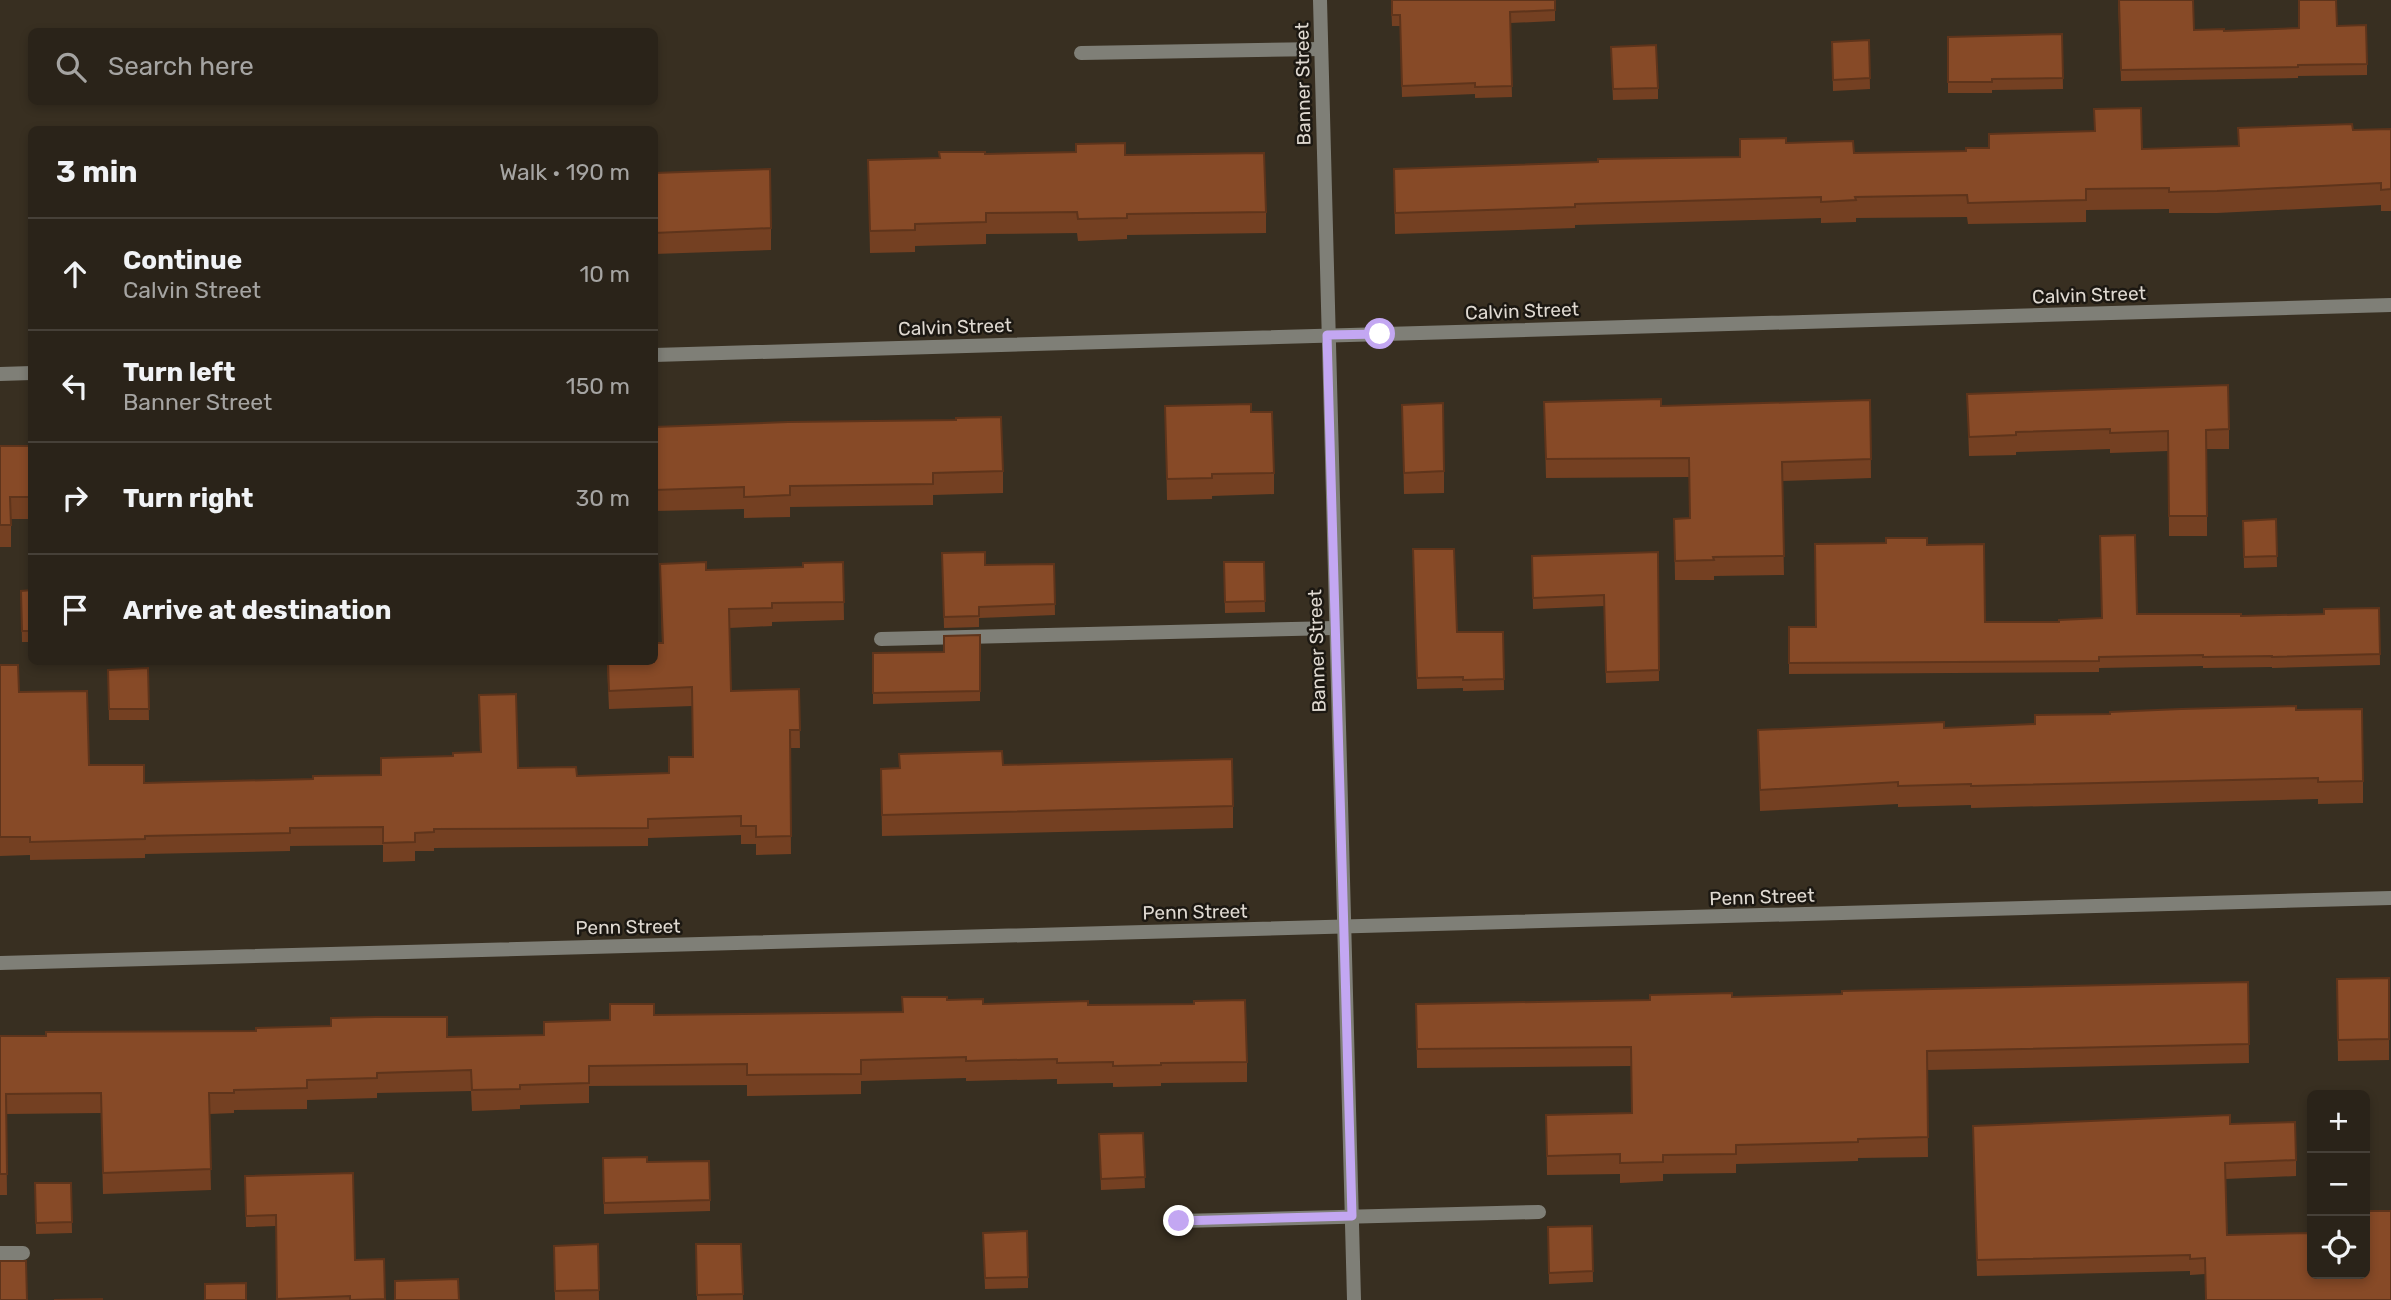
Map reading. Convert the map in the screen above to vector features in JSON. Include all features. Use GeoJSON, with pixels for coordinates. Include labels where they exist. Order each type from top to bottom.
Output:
{"type":"FeatureCollection","features":[{"type":"Feature","properties":{"kind":"street","name":"Banner Street"},"geometry":{"type":"LineString","coordinates":[[1320,0],[1354,1300]]}},
{"type":"Feature","properties":{"kind":"street"},"geometry":{"type":"LineString","coordinates":[[1081,53],[1321,49]]}},
{"type":"Feature","properties":{"kind":"street","name":"Calvin Street"},"geometry":{"type":"LineString","coordinates":[[658,355],[2391,305]]}},
{"type":"Feature","properties":{"kind":"street"},"geometry":{"type":"LineString","coordinates":[[0,374],[28,373]]}},
{"type":"Feature","properties":{"kind":"street"},"geometry":{"type":"LineString","coordinates":[[881,639],[1335,628]]}},
{"type":"Feature","properties":{"kind":"street","name":"Penn Street"},"geometry":{"type":"LineString","coordinates":[[0,963],[2391,898]]}},
{"type":"Feature","properties":{"kind":"street"},"geometry":{"type":"LineString","coordinates":[[1179,1221],[1539,1212]]}},
{"type":"Feature","properties":{"kind":"street"},"geometry":{"type":"LineString","coordinates":[[0,1253],[23,1253]]}},
{"type":"Feature","properties":{"kind":"building"},"geometry":{"type":"Polygon","coordinates":[[[1392,0],[1555,0],[1555,10],[1510,12],[1512,86],[1475,87],[1475,83],[1402,86],[1400,15],[1392,15],[1392,0]]]}},
{"type":"Feature","properties":{"kind":"building"},"geometry":{"type":"Polygon","coordinates":[[[2119,0],[2193,0],[2194,30],[2224,31],[2299,28],[2299,0],[2336,0],[2337,26],[2366,25],[2367,64],[2121,70],[2119,0]]]}},
{"type":"Feature","properties":{"kind":"building"},"geometry":{"type":"Polygon","coordinates":[[[2062,34],[2063,78],[1948,82],[1948,37],[2062,34]]]}},
{"type":"Feature","properties":{"kind":"building"},"geometry":{"type":"Polygon","coordinates":[[[1869,40],[1870,78],[1833,80],[1832,42],[1869,40]]]}},
{"type":"Feature","properties":{"kind":"building"},"geometry":{"type":"Polygon","coordinates":[[[1656,45],[1658,88],[1613,89],[1611,47],[1656,45]]]}},
{"type":"Feature","properties":{"kind":"building"},"geometry":{"type":"Polygon","coordinates":[[[2141,108],[2142,149],[2239,146],[2238,128],[2352,124],[2353,130],[2391,129],[2391,189],[2381,190],[2381,183],[2169,192],[2169,188],[2086,189],[2086,200],[1968,203],[1967,195],[1855,197],[1856,200],[1821,202],[1821,197],[1575,204],[1575,207],[1395,213],[1394,169],[1598,162],[1598,159],[1740,157],[1740,139],[1786,138],[1786,143],[1853,141],[1854,153],[1966,151],[1966,148],[1989,148],[1989,134],[2095,131],[2094,109],[2141,108]]]}},
{"type":"Feature","properties":{"kind":"building"},"geometry":{"type":"Polygon","coordinates":[[[1125,143],[1125,155],[1264,153],[1266,212],[1127,214],[1127,218],[1078,219],[1077,212],[986,213],[986,222],[915,224],[915,230],[870,231],[868,160],[940,158],[939,152],[1076,152],[1076,144],[1125,143]]]}},
{"type":"Feature","properties":{"kind":"building"},"geometry":{"type":"Polygon","coordinates":[[[770,169],[771,228],[658,233],[658,173],[770,169]]]}},
{"type":"Feature","properties":{"kind":"building"},"geometry":{"type":"Polygon","coordinates":[[[2228,385],[2229,429],[2206,430],[2207,516],[2169,516],[2168,431],[2110,433],[2110,429],[2016,432],[2016,435],[1969,437],[1967,394],[2228,385]]]}},
{"type":"Feature","properties":{"kind":"building"},"geometry":{"type":"Polygon","coordinates":[[[1661,399],[1661,406],[1870,400],[1871,459],[1782,462],[1784,556],[1713,557],[1714,560],[1675,561],[1674,519],[1690,518],[1689,458],[1546,459],[1544,402],[1661,399]]]}},
{"type":"Feature","properties":{"kind":"building"},"geometry":{"type":"Polygon","coordinates":[[[1443,403],[1444,471],[1404,473],[1402,405],[1443,403]]]}},
{"type":"Feature","properties":{"kind":"building"},"geometry":{"type":"Polygon","coordinates":[[[1251,404],[1251,412],[1272,412],[1274,473],[1212,474],[1212,478],[1167,479],[1165,406],[1251,404]]]}},
{"type":"Feature","properties":{"kind":"building"},"geometry":{"type":"Polygon","coordinates":[[[1001,417],[1003,471],[933,473],[933,484],[790,486],[790,495],[744,497],[744,487],[658,490],[658,427],[1001,417]]]}},
{"type":"Feature","properties":{"kind":"building"},"geometry":{"type":"Polygon","coordinates":[[[0,446],[28,446],[28,497],[10,497],[11,525],[0,525],[0,446]]]}},
{"type":"Feature","properties":{"kind":"building"},"geometry":{"type":"Polygon","coordinates":[[[2276,519],[2277,556],[2244,557],[2243,521],[2276,519]]]}},
{"type":"Feature","properties":{"kind":"building"},"geometry":{"type":"Polygon","coordinates":[[[2135,535],[2137,614],[2324,614],[2324,609],[2379,608],[2380,654],[2099,657],[2099,661],[1789,663],[1789,627],[1816,627],[1815,544],[1886,543],[1886,538],[1927,538],[1927,545],[1984,544],[1985,622],[2059,622],[2102,618],[2100,536],[2135,535]]]}},
{"type":"Feature","properties":{"kind":"building"},"geometry":{"type":"Polygon","coordinates":[[[1413,549],[1454,549],[1457,632],[1503,632],[1504,679],[1417,678],[1413,549]]]}},
{"type":"Feature","properties":{"kind":"building"},"geometry":{"type":"Polygon","coordinates":[[[985,552],[985,565],[1054,564],[1055,604],[979,607],[979,616],[944,617],[942,553],[985,552]]]}},
{"type":"Feature","properties":{"kind":"building"},"geometry":{"type":"Polygon","coordinates":[[[1658,552],[1659,670],[1606,672],[1604,595],[1533,598],[1532,556],[1658,552]]]}},
{"type":"Feature","properties":{"kind":"building"},"geometry":{"type":"Polygon","coordinates":[[[706,562],[706,570],[803,567],[803,563],[843,562],[844,602],[772,603],[772,608],[729,609],[731,691],[799,689],[800,730],[790,730],[791,836],[756,837],[756,826],[741,826],[741,816],[648,819],[648,828],[434,829],[434,832],[415,833],[415,842],[383,843],[383,827],[290,828],[290,833],[145,836],[145,839],[30,842],[30,837],[0,837],[0,665],[18,665],[19,692],[87,691],[89,765],[144,765],[144,783],[381,775],[381,758],[453,756],[453,753],[481,752],[479,695],[516,694],[518,768],[576,767],[577,776],[669,773],[669,757],[693,757],[692,687],[609,691],[608,665],[658,665],[658,643],[663,643],[660,564],[706,562]]]}},
{"type":"Feature","properties":{"kind":"building"},"geometry":{"type":"Polygon","coordinates":[[[1224,562],[1264,562],[1265,601],[1225,602],[1224,562]]]}},
{"type":"Feature","properties":{"kind":"building"},"geometry":{"type":"Polygon","coordinates":[[[28,590],[28,631],[22,631],[21,591],[28,590]]]}},
{"type":"Feature","properties":{"kind":"building"},"geometry":{"type":"Polygon","coordinates":[[[980,635],[980,691],[873,693],[873,653],[944,652],[944,636],[980,635]]]}},
{"type":"Feature","properties":{"kind":"building"},"geometry":{"type":"Polygon","coordinates":[[[148,668],[149,709],[109,709],[108,670],[148,668]]]}},
{"type":"Feature","properties":{"kind":"building"},"geometry":{"type":"Polygon","coordinates":[[[2296,706],[2296,710],[2362,709],[2363,781],[2318,782],[2318,778],[1971,786],[1898,786],[1898,782],[1760,790],[1758,730],[1944,722],[1944,728],[2035,724],[2035,715],[2296,706]]]}},
{"type":"Feature","properties":{"kind":"building"},"geometry":{"type":"Polygon","coordinates":[[[1002,751],[1003,765],[1232,759],[1233,806],[882,815],[881,769],[900,768],[899,754],[1002,751]]]}},
{"type":"Feature","properties":{"kind":"building"},"geometry":{"type":"Polygon","coordinates":[[[2389,978],[2389,1039],[2338,1040],[2337,979],[2389,978]]]}},
{"type":"Feature","properties":{"kind":"building"},"geometry":{"type":"Polygon","coordinates":[[[2248,982],[2249,1044],[1927,1051],[1928,1137],[1736,1145],[1736,1154],[1663,1155],[1663,1162],[1620,1163],[1620,1154],[1547,1156],[1546,1115],[1632,1113],[1631,1047],[1417,1049],[1416,1004],[1650,1000],[1650,995],[1732,993],[1732,997],[1842,994],[1842,991],[2248,982]]]}},
{"type":"Feature","properties":{"kind":"building"},"geometry":{"type":"Polygon","coordinates":[[[902,997],[983,999],[983,1004],[1088,1001],[1088,1005],[1194,1004],[1194,1001],[1245,1000],[1247,1062],[1113,1066],[1113,1062],[1057,1063],[1057,1059],[966,1061],[966,1057],[861,1060],[861,1074],[747,1075],[747,1064],[589,1066],[589,1083],[520,1085],[520,1089],[472,1090],[471,1070],[377,1073],[377,1078],[307,1080],[307,1088],[209,1093],[211,1169],[103,1173],[101,1093],[6,1094],[7,1174],[0,1174],[0,1036],[46,1036],[46,1032],[256,1031],[256,1028],[331,1026],[331,1018],[375,1017],[447,1017],[447,1037],[544,1035],[544,1022],[610,1020],[610,1004],[654,1004],[654,1015],[903,1012],[902,997]]]}},
{"type":"Feature","properties":{"kind":"building"},"geometry":{"type":"Polygon","coordinates":[[[2230,1115],[2230,1124],[2295,1122],[2296,1160],[2225,1163],[2227,1235],[2307,1233],[2307,1279],[2370,1279],[2370,1211],[2391,1211],[2391,1300],[2206,1300],[2205,1258],[2190,1259],[2190,1255],[1977,1260],[1973,1126],[2230,1115]]]}},
{"type":"Feature","properties":{"kind":"building"},"geometry":{"type":"Polygon","coordinates":[[[1143,1133],[1145,1177],[1101,1179],[1099,1134],[1143,1133]]]}},
{"type":"Feature","properties":{"kind":"building"},"geometry":{"type":"Polygon","coordinates":[[[647,1157],[647,1162],[709,1161],[710,1200],[604,1203],[603,1158],[647,1157]]]}},
{"type":"Feature","properties":{"kind":"building"},"geometry":{"type":"Polygon","coordinates":[[[353,1173],[355,1260],[384,1259],[385,1299],[350,1300],[350,1296],[277,1299],[276,1215],[246,1216],[245,1176],[353,1173]]]}},
{"type":"Feature","properties":{"kind":"building"},"geometry":{"type":"Polygon","coordinates":[[[35,1183],[71,1183],[72,1222],[36,1223],[35,1183]]]}},
{"type":"Feature","properties":{"kind":"building"},"geometry":{"type":"Polygon","coordinates":[[[1592,1226],[1593,1271],[1549,1273],[1548,1227],[1592,1226]]]}},
{"type":"Feature","properties":{"kind":"building"},"geometry":{"type":"Polygon","coordinates":[[[1027,1231],[1028,1277],[985,1278],[983,1233],[1027,1231]]]}},
{"type":"Feature","properties":{"kind":"building"},"geometry":{"type":"Polygon","coordinates":[[[598,1244],[599,1290],[555,1291],[554,1246],[598,1244]]]}},
{"type":"Feature","properties":{"kind":"building"},"geometry":{"type":"Polygon","coordinates":[[[696,1244],[741,1244],[743,1294],[697,1295],[696,1244]]]}},
{"type":"Feature","properties":{"kind":"building"},"geometry":{"type":"Polygon","coordinates":[[[0,1261],[26,1261],[27,1300],[0,1300],[0,1261]]]}},
{"type":"Feature","properties":{"kind":"building"},"geometry":{"type":"Polygon","coordinates":[[[458,1279],[459,1300],[395,1300],[395,1281],[458,1279]]]}},
{"type":"Feature","properties":{"kind":"building"},"geometry":{"type":"Polygon","coordinates":[[[246,1283],[246,1300],[205,1300],[205,1284],[246,1283]]]}},
{"type":"Feature","properties":{"kind":"route"},"geometry":{"type":"LineString","coordinates":[[1179,1221],[1352,1216],[1327,335],[1380,334]]}}]}
